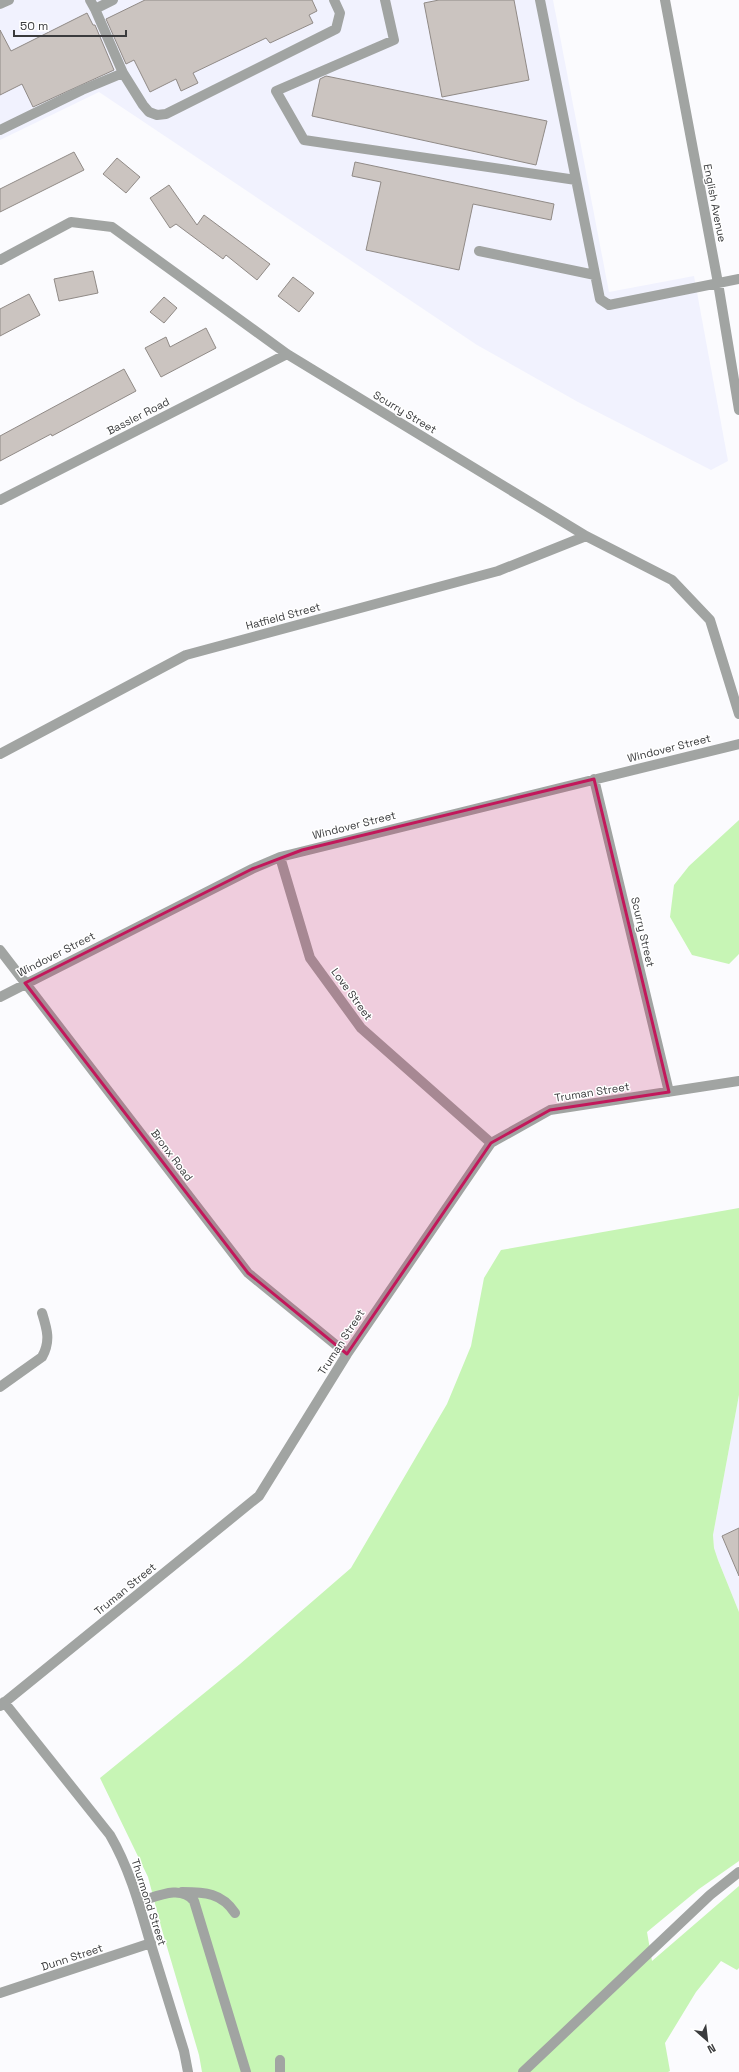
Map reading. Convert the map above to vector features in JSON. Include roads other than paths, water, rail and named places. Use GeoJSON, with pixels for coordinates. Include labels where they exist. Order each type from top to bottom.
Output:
{"type":"FeatureCollection","features":[{"type":"Feature","properties":{"kind":"street"},"geometry":{"type":"LineString","coordinates":[[0,4],[9,0]]}},
{"type":"Feature","properties":{"kind":"street"},"geometry":{"type":"LineString","coordinates":[[113,0],[92,4],[123,73],[149,112],[157,115],[166,114],[336,30],[340,13],[334,0]]}},
{"type":"Feature","properties":{"kind":"street"},"geometry":{"type":"LineString","coordinates":[[385,0],[394,40],[276,91],[304,140],[576,180]]}},
{"type":"Feature","properties":{"kind":"street"},"geometry":{"type":"LineString","coordinates":[[540,0],[600,299],[609,306],[739,279]]}},
{"type":"Feature","properties":{"kind":"street","name":"English Avenue"},"geometry":{"type":"LineString","coordinates":[[664,0],[718,283],[739,410]]}},
{"type":"Feature","properties":{"kind":"street"},"geometry":{"type":"LineString","coordinates":[[0,130],[82,90],[123,73]]}},
{"type":"Feature","properties":{"kind":"street","name":"Scurry Street"},"geometry":{"type":"LineString","coordinates":[[0,260],[71,222],[112,227],[288,354],[586,536],[672,580],[710,620],[739,714]]}},
{"type":"Feature","properties":{"kind":"street"},"geometry":{"type":"LineString","coordinates":[[479,251],[595,275]]}},
{"type":"Feature","properties":{"kind":"street","name":"Bassler Road"},"geometry":{"type":"LineString","coordinates":[[0,500],[288,354]]}},
{"type":"Feature","properties":{"kind":"street","name":"Hatfield Street"},"geometry":{"type":"LineString","coordinates":[[0,754],[186,655],[498,571],[586,536]]}},
{"type":"Feature","properties":{"kind":"street","name":"Windover Street"},"geometry":{"type":"LineString","coordinates":[[0,996],[252,868],[280,857],[739,744]]}},
{"type":"Feature","properties":{"kind":"street","name":"Scurry Street"},"geometry":{"type":"LineString","coordinates":[[594,779],[669,1092]]}},
{"type":"Feature","properties":{"kind":"street","name":"Love Street"},"geometry":{"type":"LineString","coordinates":[[280,857],[310,958],[361,1028],[491,1144]]}},
{"type":"Feature","properties":{"kind":"street","name":"Bronx Road"},"geometry":{"type":"LineString","coordinates":[[0,950],[248,1273],[347,1354]]}},
{"type":"Feature","properties":{"kind":"street","name":"Truman Street"},"geometry":{"type":"LineString","coordinates":[[2,1704],[259,1496],[347,1354],[491,1144],[550,1110],[739,1081]]}},
{"type":"Feature","properties":{"kind":"street"},"geometry":{"type":"LineString","coordinates":[[0,1387],[42,1357],[46,1349],[49,1335],[42,1313]]}},
{"type":"Feature","properties":{"kind":"street","name":"Thurmond Street"},"geometry":{"type":"LineString","coordinates":[[2,1704],[110,1835],[126,1866],[184,2051],[188,2072]]}},
{"type":"Feature","properties":{"kind":"street"},"geometry":{"type":"LineString","coordinates":[[523,2072],[704,1900],[739,1872]]}},
{"type":"Feature","properties":{"kind":"street"},"geometry":{"type":"LineString","coordinates":[[138,1902],[182,1892],[204,1892],[216,1895],[225,1900],[235,1913]]}},
{"type":"Feature","properties":{"kind":"street"},"geometry":{"type":"LineString","coordinates":[[182,1892],[190,1894],[199,1911],[246,2072]]}},
{"type":"Feature","properties":{"kind":"street","name":"Dunn Street"},"geometry":{"type":"LineString","coordinates":[[0,1993],[151,1944]]}},
{"type":"Feature","properties":{"kind":"street"},"geometry":{"type":"LineString","coordinates":[[280,2060],[280,2072]]}}]}
